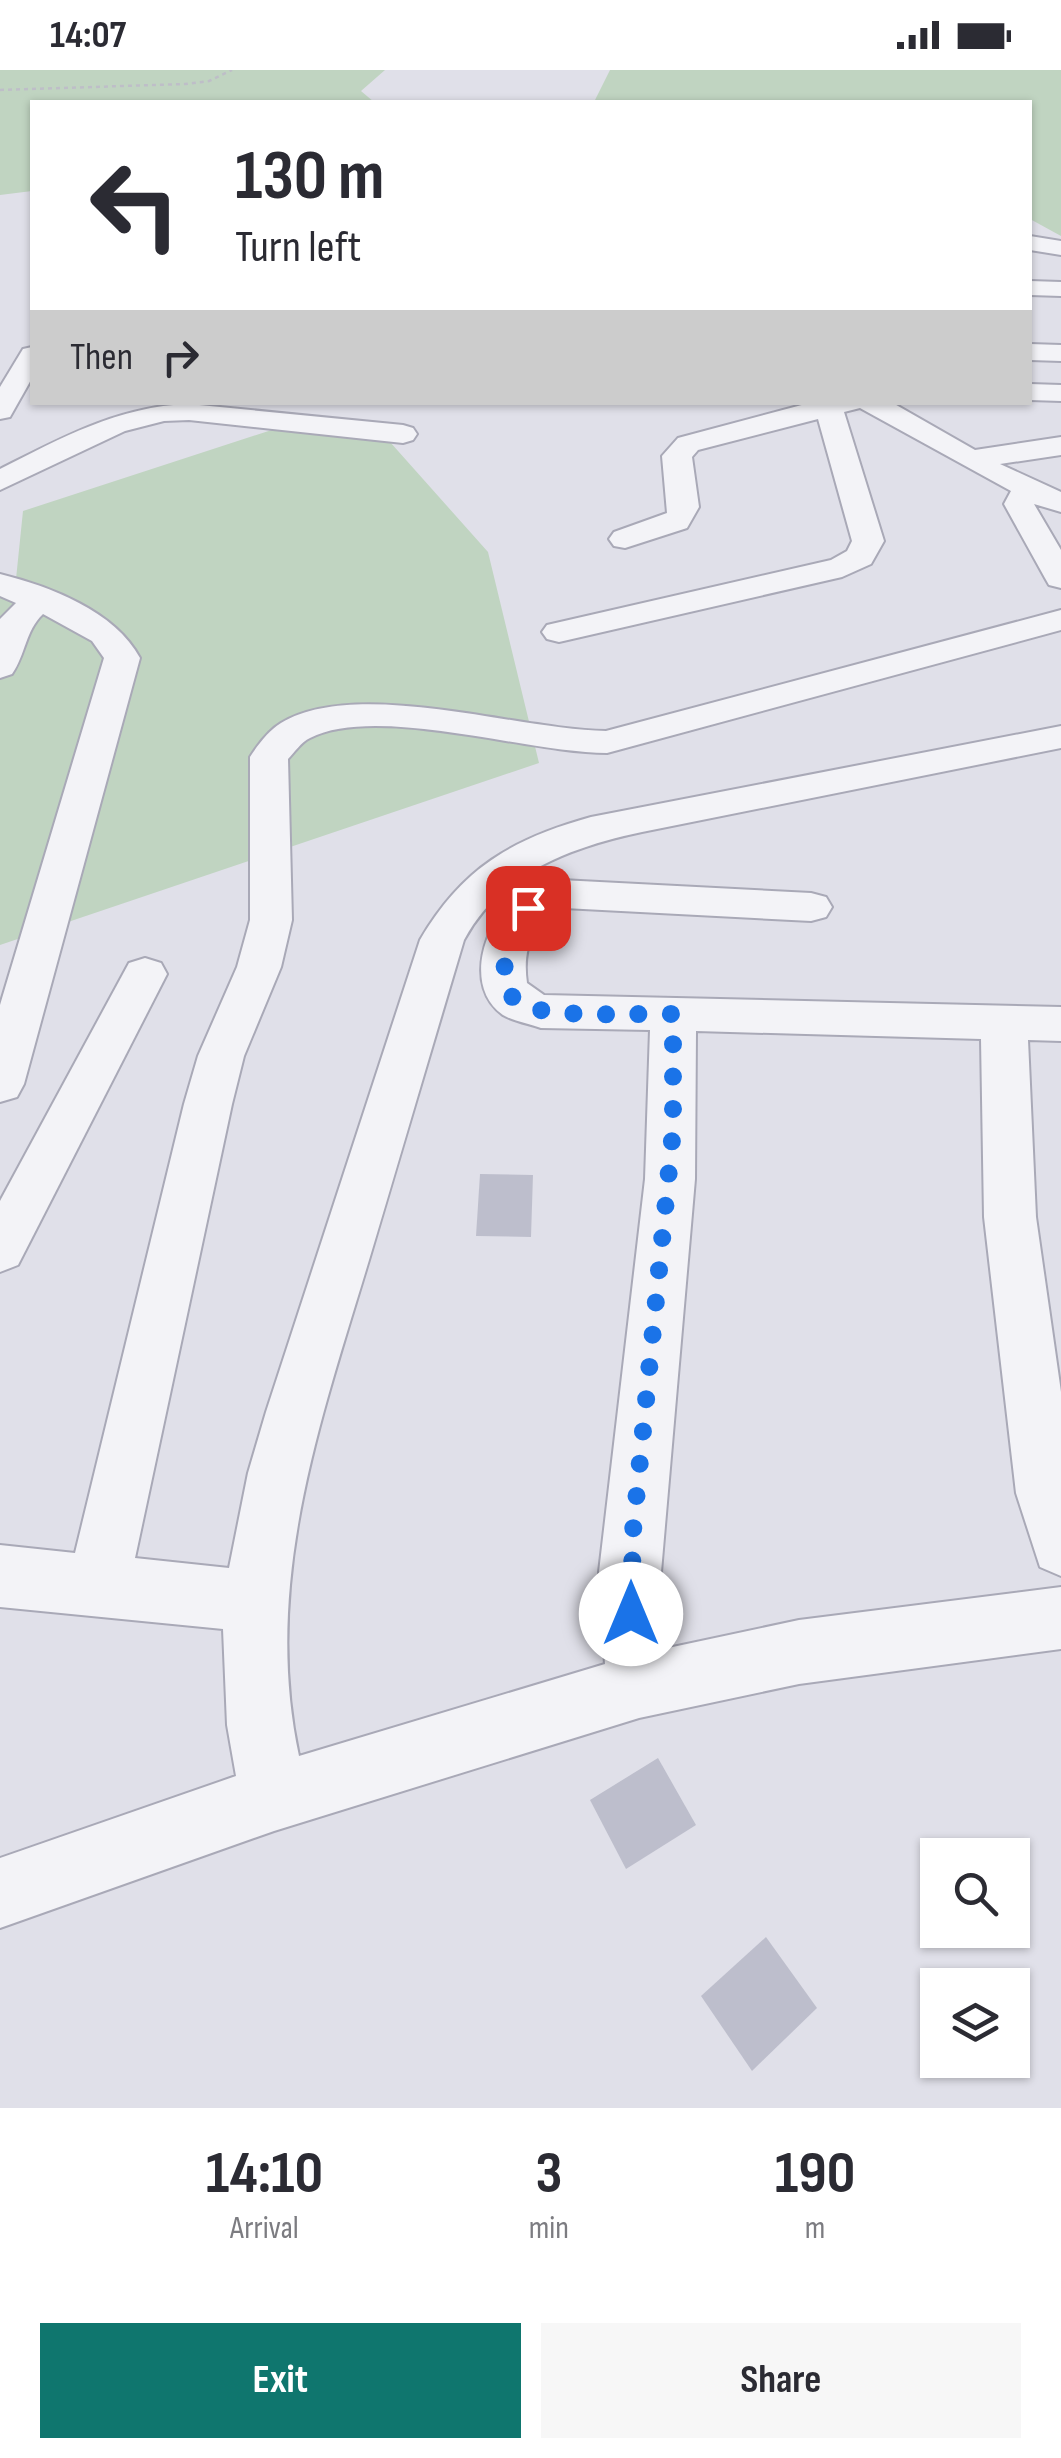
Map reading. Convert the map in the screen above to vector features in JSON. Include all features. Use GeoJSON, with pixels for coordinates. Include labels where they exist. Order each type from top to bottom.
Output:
{"type":"FeatureCollection","features":[{"type":"Feature","properties":{"kind":"street"},"geometry":{"type":"LineString","coordinates":[[1032,243],[1061,248]]}},
{"type":"Feature","properties":{"kind":"street"},"geometry":{"type":"LineString","coordinates":[[1032,287],[1061,289]]}},
{"type":"Feature","properties":{"kind":"street"},"geometry":{"type":"LineString","coordinates":[[1032,352],[1061,353]]}},
{"type":"Feature","properties":{"kind":"street"},"geometry":{"type":"LineString","coordinates":[[15,396],[30,360]]}},
{"type":"Feature","properties":{"kind":"street"},"geometry":{"type":"LineString","coordinates":[[1032,392],[1061,394]]}},
{"type":"Feature","properties":{"kind":"street"},"geometry":{"type":"LineString","coordinates":[[624,540],[670,525],[685,512],[687,501],[678,456],[688,444],[831,405]]}},
{"type":"Feature","properties":{"kind":"street"},"geometry":{"type":"LineString","coordinates":[[558,632],[842,567],[860,558],[868,541],[835,405]]}},
{"type":"Feature","properties":{"kind":"street"},"geometry":{"type":"LineString","coordinates":[[875,405],[1028,489],[1061,502]]}},
{"type":"Feature","properties":{"kind":"street"},"geometry":{"type":"LineString","coordinates":[[0,480],[127,419],[156,413],[188,412],[403,434]]}},
{"type":"Feature","properties":{"kind":"street"},"geometry":{"type":"LineString","coordinates":[[971,459],[1061,446]]}},
{"type":"Feature","properties":{"kind":"street"},"geometry":{"type":"LineString","coordinates":[[1028,489],[1019,504],[1061,578]]}},
{"type":"Feature","properties":{"kind":"street"},"geometry":{"type":"LineString","coordinates":[[0,584],[110,636],[120,650],[121,666],[0,1084]]}},
{"type":"Feature","properties":{"kind":"street"},"geometry":{"type":"LineString","coordinates":[[0,667],[15,622],[38,601]]}},
{"type":"Feature","properties":{"kind":"street"},"geometry":{"type":"LineString","coordinates":[[98,1586],[208,1104],[222,1056],[266,946],[271,920],[270,756],[280,741],[317,720],[364,714],[400,716],[549,742],[608,742],[1061,620]]}},
{"type":"Feature","properties":{"kind":"street"},"geometry":{"type":"LineString","coordinates":[[274,1796],[256,1706],[253,1600],[269,1496],[442,940],[466,903],[520,858],[590,831],[970,752],[1061,737]]}},
{"type":"Feature","properties":{"kind":"street"},"geometry":{"type":"LineString","coordinates":[[811,907],[575,893],[549,897],[528,908],[513,924],[504,978],[511,996],[540,1011],[1061,1024]]}},
{"type":"Feature","properties":{"kind":"street"},"geometry":{"type":"LineString","coordinates":[[0,1250],[144,974]]}},
{"type":"Feature","properties":{"kind":"street"},"geometry":{"type":"LineString","coordinates":[[639,1686],[630,1572],[671,1163],[673,1014]]}},
{"type":"Feature","properties":{"kind":"street"},"geometry":{"type":"LineString","coordinates":[[1004,1025],[1005,1137],[1020,1306],[1046,1494],[1061,1546]]}},
{"type":"Feature","properties":{"kind":"street"},"geometry":{"type":"LineString","coordinates":[[0,1576],[253,1600]]}},
{"type":"Feature","properties":{"kind":"street"},"geometry":{"type":"LineString","coordinates":[[0,1892],[274,1796],[568,1704],[799,1652],[1061,1618]]}},
{"type":"Feature","properties":{"kind":"path"},"geometry":{"type":"LineString","coordinates":[[0,90],[184,84],[209,81],[232,70]]}},
{"type":"Feature","properties":{"kind":"green space"},"geometry":{"type":"Polygon","coordinates":[[[0,70],[385,70],[361,91],[372,100],[30,100],[30,191],[0,195],[0,70]]]}},
{"type":"Feature","properties":{"kind":"green space"},"geometry":{"type":"Polygon","coordinates":[[[610,70],[1061,70],[1061,236],[1032,220],[1032,100],[595,100],[610,70]]]}},
{"type":"Feature","properties":{"kind":"green space"},"geometry":{"type":"Polygon","coordinates":[[[374,424],[488,552],[539,763],[0,945],[0,582],[16,579],[23,511],[287,425],[374,424]]]}},
{"type":"Feature","properties":{"kind":"building"},"geometry":{"type":"Polygon","coordinates":[[[480,1174],[533,1175],[531,1237],[476,1236],[480,1174]]]}},
{"type":"Feature","properties":{"kind":"building"},"geometry":{"type":"Polygon","coordinates":[[[658,1758],[696,1825],[626,1869],[590,1800],[658,1758]]]}},
{"type":"Feature","properties":{"kind":"building"},"geometry":{"type":"Polygon","coordinates":[[[766,1937],[817,2008],[752,2071],[701,1996],[766,1937]]]}},
{"type":"Feature","properties":{"kind":"route"},"geometry":{"type":"LineString","coordinates":[[528,908],[509,933],[504,978],[506,988],[519,1003],[540,1011],[673,1014],[670,1180],[633,1531],[631,1614]]}}]}
